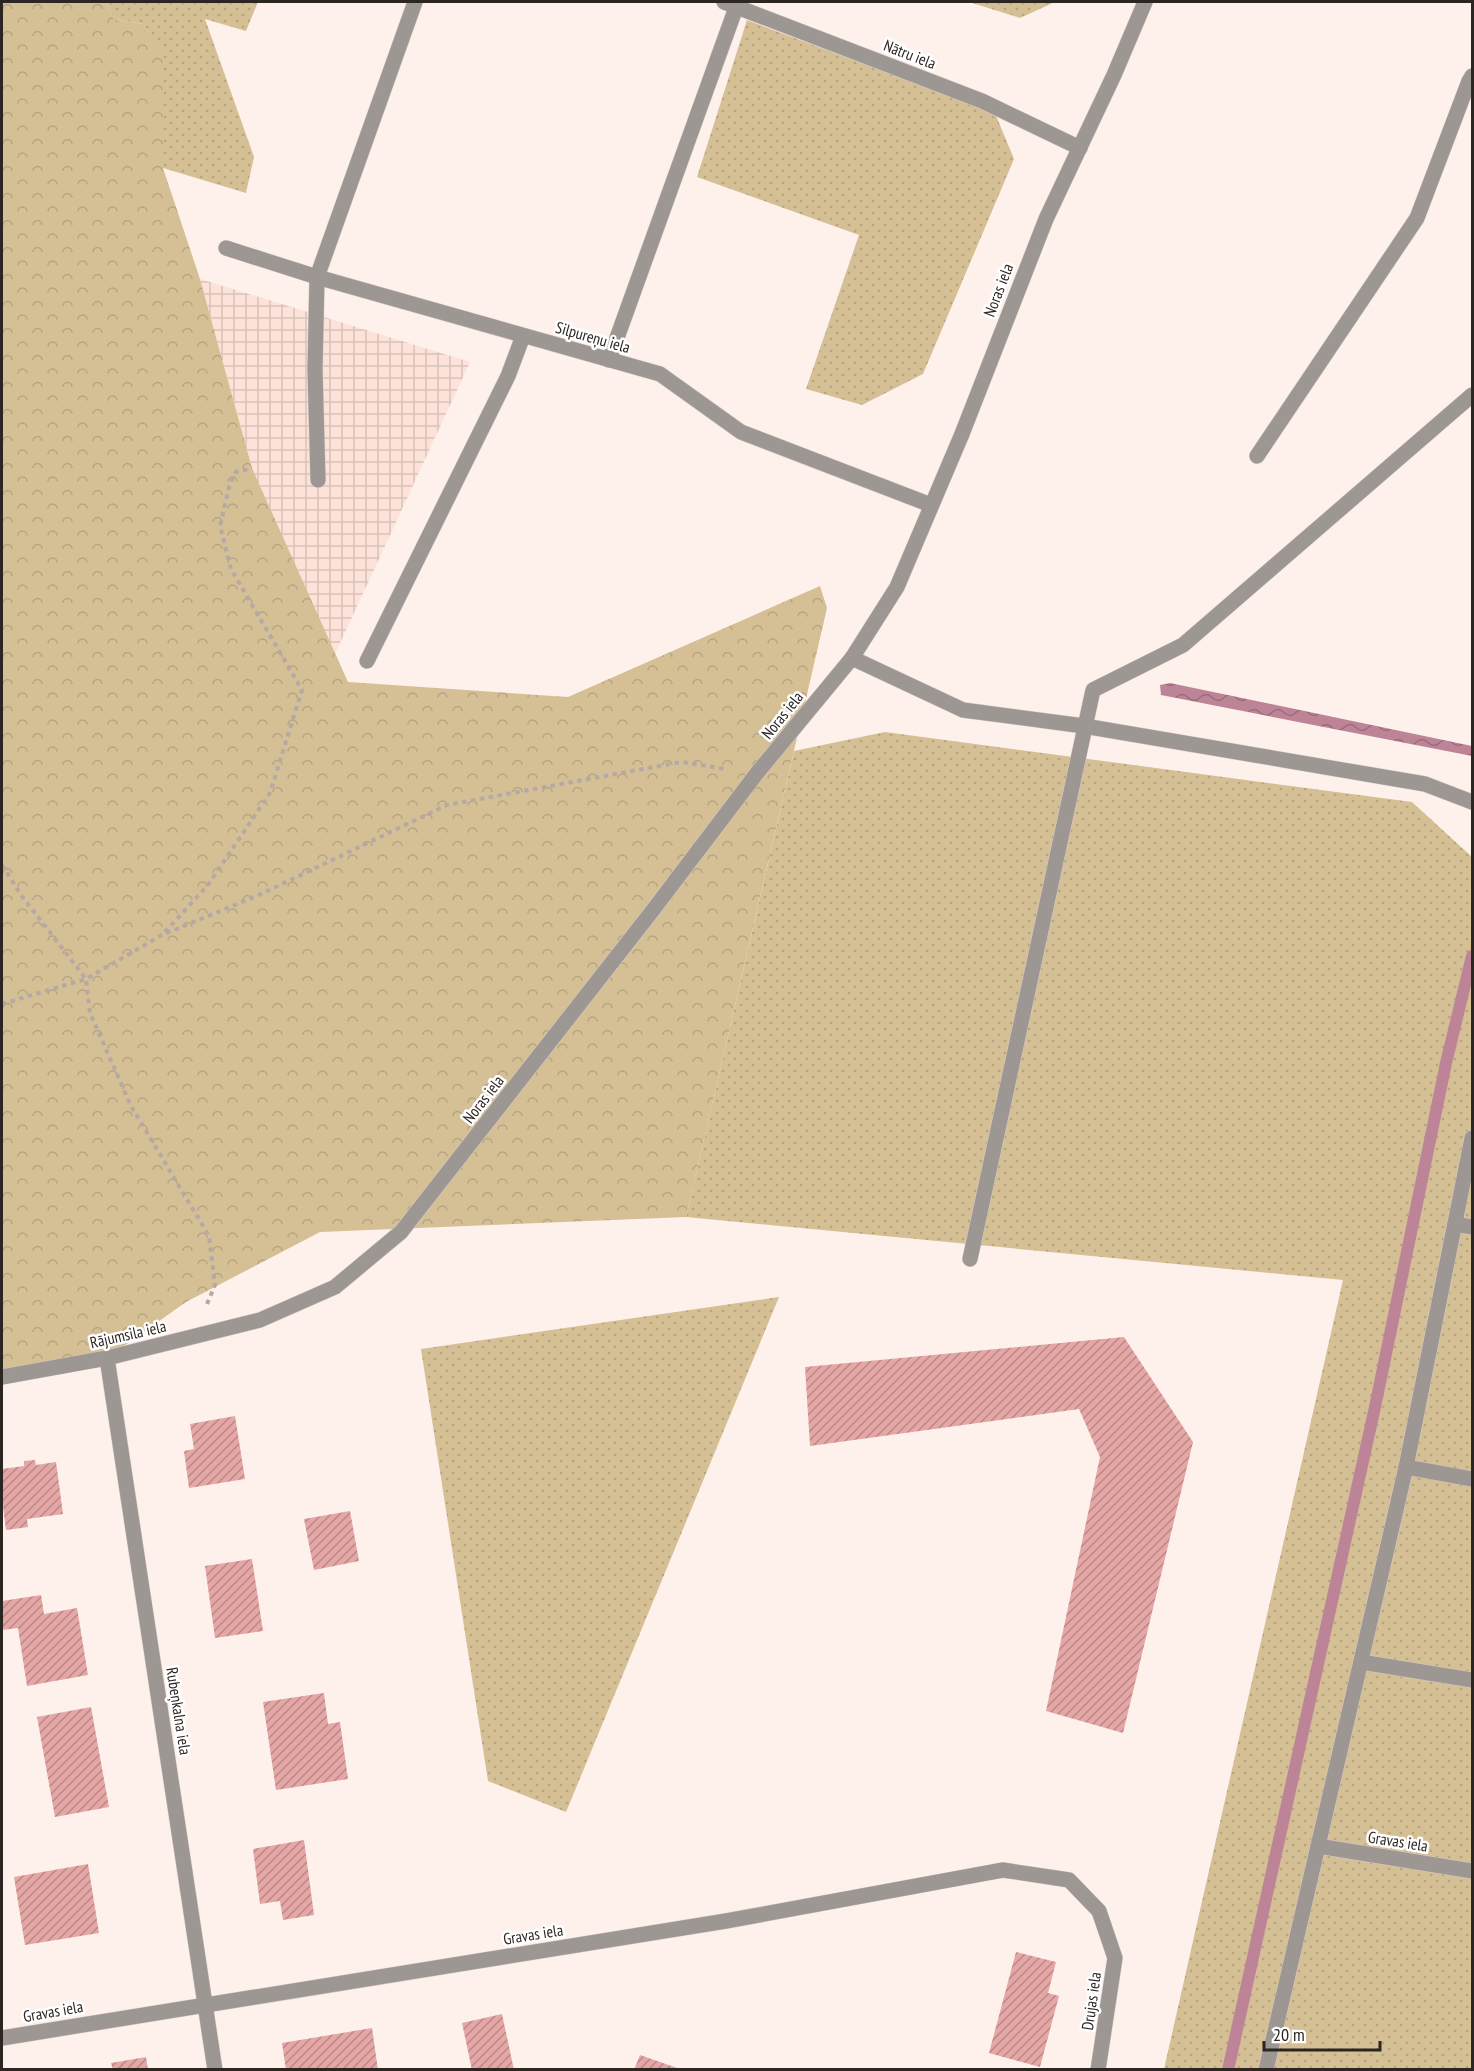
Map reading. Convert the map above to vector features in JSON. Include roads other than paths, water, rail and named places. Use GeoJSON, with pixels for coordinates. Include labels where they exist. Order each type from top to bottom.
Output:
{"type":"FeatureCollection","features":[{"type":"Feature","properties":{"kind":"street"},"geometry":{"type":"LineString","coordinates":[[318,480],[315,369],[317,277],[415,2]]}},
{"type":"Feature","properties":{"kind":"street","name":"Noras iela"},"geometry":{"type":"LineString","coordinates":[[261,1320],[335,1287],[402,1232],[757,773],[852,657],[897,587],[962,434],[1046,219],[1114,75],[1145,2]]}},
{"type":"Feature","properties":{"kind":"street"},"geometry":{"type":"LineString","coordinates":[[609,360],[733,3]]}},
{"type":"Feature","properties":{"kind":"street","name":"Nātru iela"},"geometry":{"type":"LineString","coordinates":[[733,3],[982,101],[1080,148]]}},
{"type":"Feature","properties":{"kind":"street"},"geometry":{"type":"LineString","coordinates":[[1257,456],[1417,218],[1469,81],[1473,76]]}},
{"type":"Feature","properties":{"kind":"street","name":"Silpureņu iela"},"geometry":{"type":"LineString","coordinates":[[226,248],[317,277],[660,374],[741,432],[931,505]]}},
{"type":"Feature","properties":{"kind":"street"},"geometry":{"type":"LineString","coordinates":[[368,661],[508,376],[524,336]]}},
{"type":"Feature","properties":{"kind":"street"},"geometry":{"type":"LineString","coordinates":[[970,1259],[1093,690],[1183,645],[1473,395]]}},
{"type":"Feature","properties":{"kind":"street"},"geometry":{"type":"LineString","coordinates":[[852,657],[963,710],[1084,726],[1425,784],[1473,802]]}},
{"type":"Feature","properties":{"kind":"street"},"geometry":{"type":"LineString","coordinates":[[1266,2070],[1406,1467],[1473,1138]]}},
{"type":"Feature","properties":{"kind":"street"},"geometry":{"type":"LineString","coordinates":[[1455,1224],[1473,1227]]}},
{"type":"Feature","properties":{"kind":"street","name":"Rājumsila iela"},"geometry":{"type":"LineString","coordinates":[[2,1377],[107,1358],[261,1320]]}},
{"type":"Feature","properties":{"kind":"street","name":"Rubeņkalna iela"},"geometry":{"type":"LineString","coordinates":[[107,1358],[215,2070]]}},
{"type":"Feature","properties":{"kind":"street"},"geometry":{"type":"LineString","coordinates":[[1406,1467],[1473,1479]]}},
{"type":"Feature","properties":{"kind":"street"},"geometry":{"type":"LineString","coordinates":[[1361,1662],[1473,1680]]}},
{"type":"Feature","properties":{"kind":"street","name":"Gravas iela"},"geometry":{"type":"LineString","coordinates":[[1318,1846],[1473,1871]]}},
{"type":"Feature","properties":{"kind":"street","name":"Gravas iela"},"geometry":{"type":"LineString","coordinates":[[2,2038],[738,1919],[1003,1870],[1069,1880]]}},
{"type":"Feature","properties":{"kind":"street","name":"Drujas iela"},"geometry":{"type":"LineString","coordinates":[[1069,1880],[1099,1911],[1115,1958],[1098,2070]]}},
{"type":"Feature","properties":{"kind":"water"},"geometry":{"type":"Polygon","coordinates":[[[1170,683],[1472,746],[1472,756],[1161,695],[1160,685],[1170,683]]]}},
{"type":"Feature","properties":{"kind":"waterway"},"geometry":{"type":"LineString","coordinates":[[1228,2070],[1375,1407],[1446,1063],[1472,956]]}}]}
